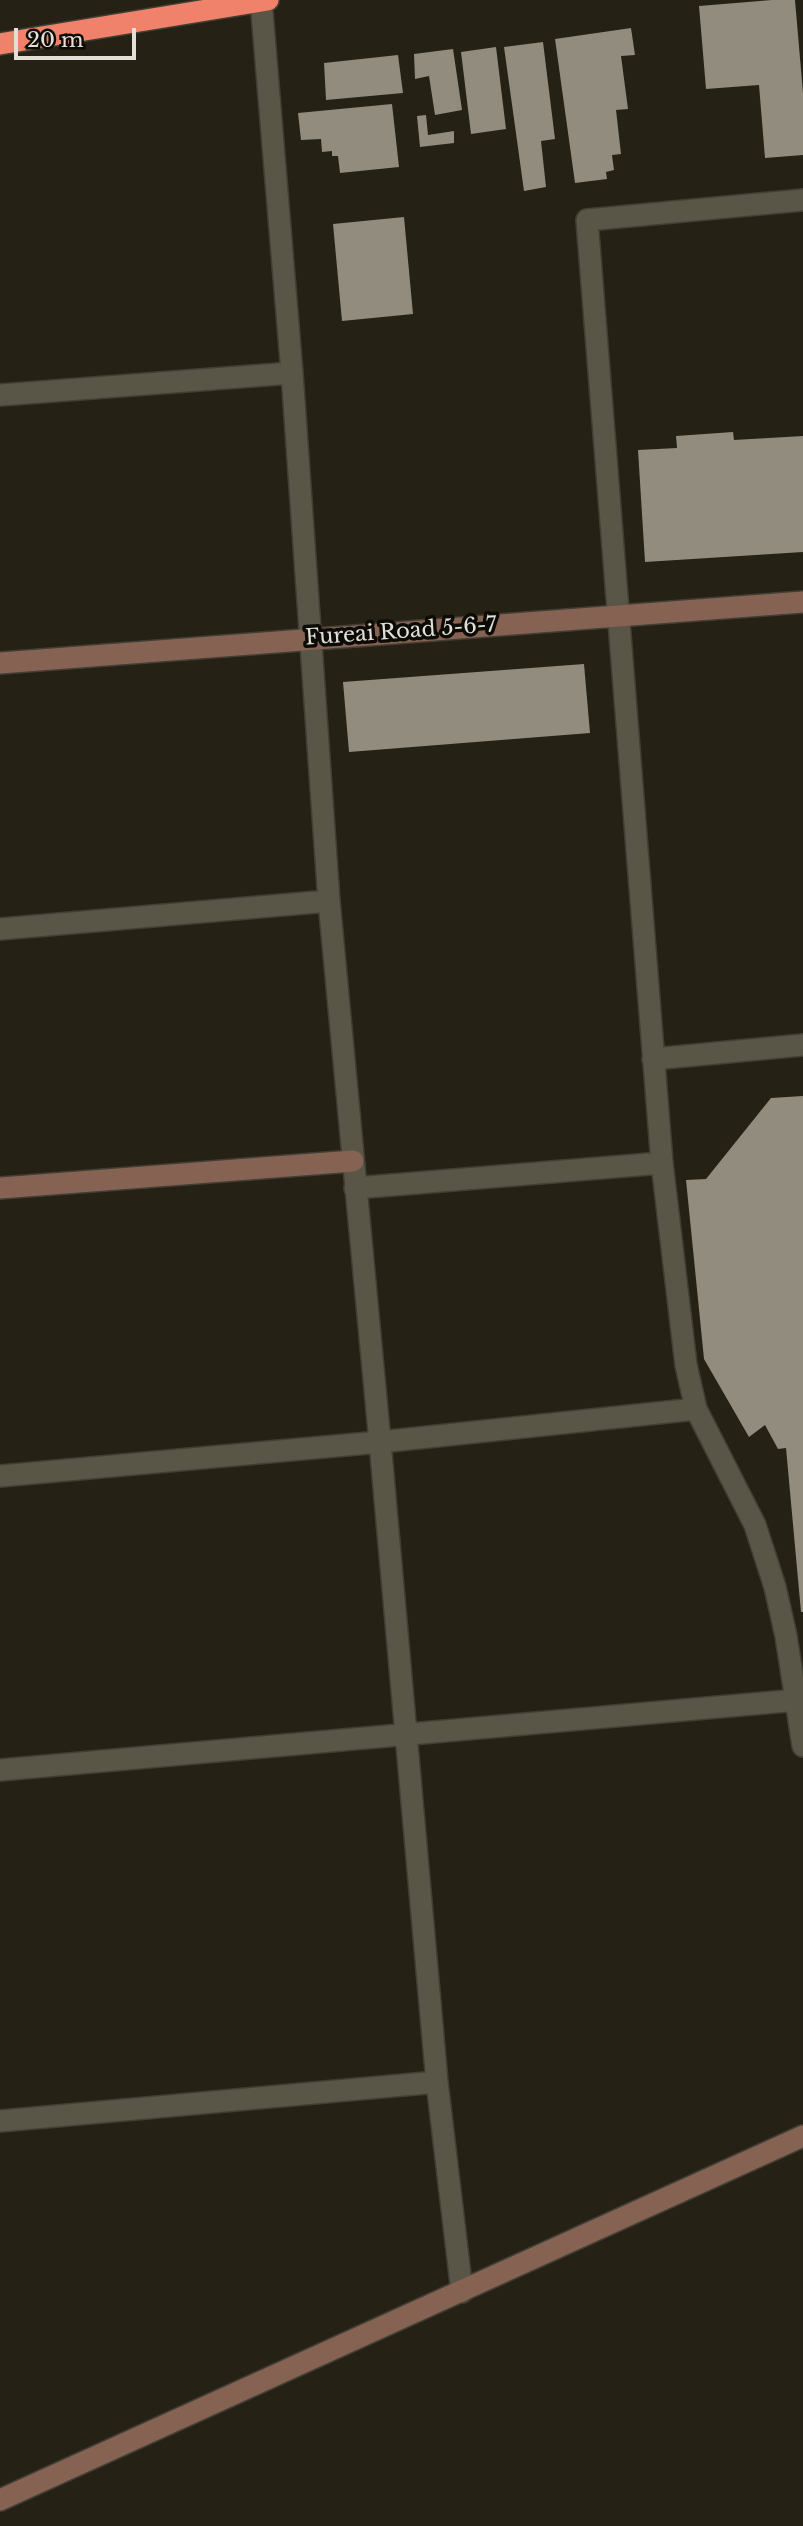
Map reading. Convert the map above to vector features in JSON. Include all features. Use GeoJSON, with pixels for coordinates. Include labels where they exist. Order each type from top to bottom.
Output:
{"type":"FeatureCollection","features":[{"type":"Feature","properties":{"kind":"highway"},"geometry":{"type":"LineString","coordinates":[[0,44],[268,0]]}},
{"type":"Feature","properties":{"kind":"street"},"geometry":{"type":"LineString","coordinates":[[261,0],[292,373],[329,901],[437,2082],[462,2292]]}},
{"type":"Feature","properties":{"kind":"street"},"geometry":{"type":"LineString","coordinates":[[803,200],[587,220],[662,1163],[687,1366],[696,1409],[755,1525],[775,1587],[798,1700],[803,1746]]}},
{"type":"Feature","properties":{"kind":"street"},"geometry":{"type":"LineString","coordinates":[[0,395],[292,373]]}},
{"type":"Feature","properties":{"kind":"street","name":"Fureai Road 5-6-7"},"geometry":{"type":"LineString","coordinates":[[0,663],[803,602]]}},
{"type":"Feature","properties":{"kind":"street"},"geometry":{"type":"LineString","coordinates":[[0,929],[329,901]]}},
{"type":"Feature","properties":{"kind":"street"},"geometry":{"type":"LineString","coordinates":[[653,1059],[803,1045]]}},
{"type":"Feature","properties":{"kind":"street"},"geometry":{"type":"LineString","coordinates":[[0,1188],[353,1161]]}},
{"type":"Feature","properties":{"kind":"street"},"geometry":{"type":"LineString","coordinates":[[355,1188],[662,1163]]}},
{"type":"Feature","properties":{"kind":"street"},"geometry":{"type":"LineString","coordinates":[[0,1476],[380,1442],[696,1409]]}},
{"type":"Feature","properties":{"kind":"street"},"geometry":{"type":"LineString","coordinates":[[0,1770],[798,1700]]}},
{"type":"Feature","properties":{"kind":"street"},"geometry":{"type":"LineString","coordinates":[[0,2121],[437,2082]]}},
{"type":"Feature","properties":{"kind":"street"},"geometry":{"type":"LineString","coordinates":[[0,2500],[803,2136]]}},
{"type":"Feature","properties":{"kind":"building"},"geometry":{"type":"Polygon","coordinates":[[[795,0],[803,93],[803,155],[765,158],[759,85],[706,89],[699,6],[795,0]]]}},
{"type":"Feature","properties":{"kind":"building"},"geometry":{"type":"Polygon","coordinates":[[[631,28],[635,55],[621,56],[628,109],[616,110],[621,154],[612,155],[614,170],[606,172],[607,179],[575,183],[555,39],[631,28]]]}},
{"type":"Feature","properties":{"kind":"building"},"geometry":{"type":"Polygon","coordinates":[[[543,42],[555,139],[541,141],[546,187],[524,191],[504,47],[543,42]]]}},
{"type":"Feature","properties":{"kind":"building"},"geometry":{"type":"Polygon","coordinates":[[[496,47],[506,129],[471,134],[461,52],[496,47]]]}},
{"type":"Feature","properties":{"kind":"building"},"geometry":{"type":"Polygon","coordinates":[[[453,49],[462,110],[435,115],[429,76],[415,79],[414,54],[453,49]]]}},
{"type":"Feature","properties":{"kind":"building"},"geometry":{"type":"Polygon","coordinates":[[[398,55],[403,93],[326,100],[324,63],[398,55]]]}},
{"type":"Feature","properties":{"kind":"building"},"geometry":{"type":"Polygon","coordinates":[[[392,104],[399,167],[340,173],[338,156],[332,156],[332,151],[322,152],[321,139],[301,140],[298,113],[392,104]]]}},
{"type":"Feature","properties":{"kind":"building"},"geometry":{"type":"Polygon","coordinates":[[[426,115],[428,135],[454,131],[454,143],[420,147],[417,116],[426,115]]]}},
{"type":"Feature","properties":{"kind":"building"},"geometry":{"type":"Polygon","coordinates":[[[404,217],[413,314],[342,321],[333,224],[404,217]]]}},
{"type":"Feature","properties":{"kind":"building"},"geometry":{"type":"Polygon","coordinates":[[[733,432],[734,440],[803,436],[803,552],[645,562],[638,450],[677,448],[676,436],[733,432]]]}},
{"type":"Feature","properties":{"kind":"building"},"geometry":{"type":"Polygon","coordinates":[[[584,664],[590,733],[349,752],[343,682],[584,664]]]}},
{"type":"Feature","properties":{"kind":"building"},"geometry":{"type":"Polygon","coordinates":[[[803,1096],[801,1612],[786,1448],[778,1449],[765,1425],[749,1437],[704,1359],[686,1180],[706,1179],[771,1098],[803,1096]]]}}]}
